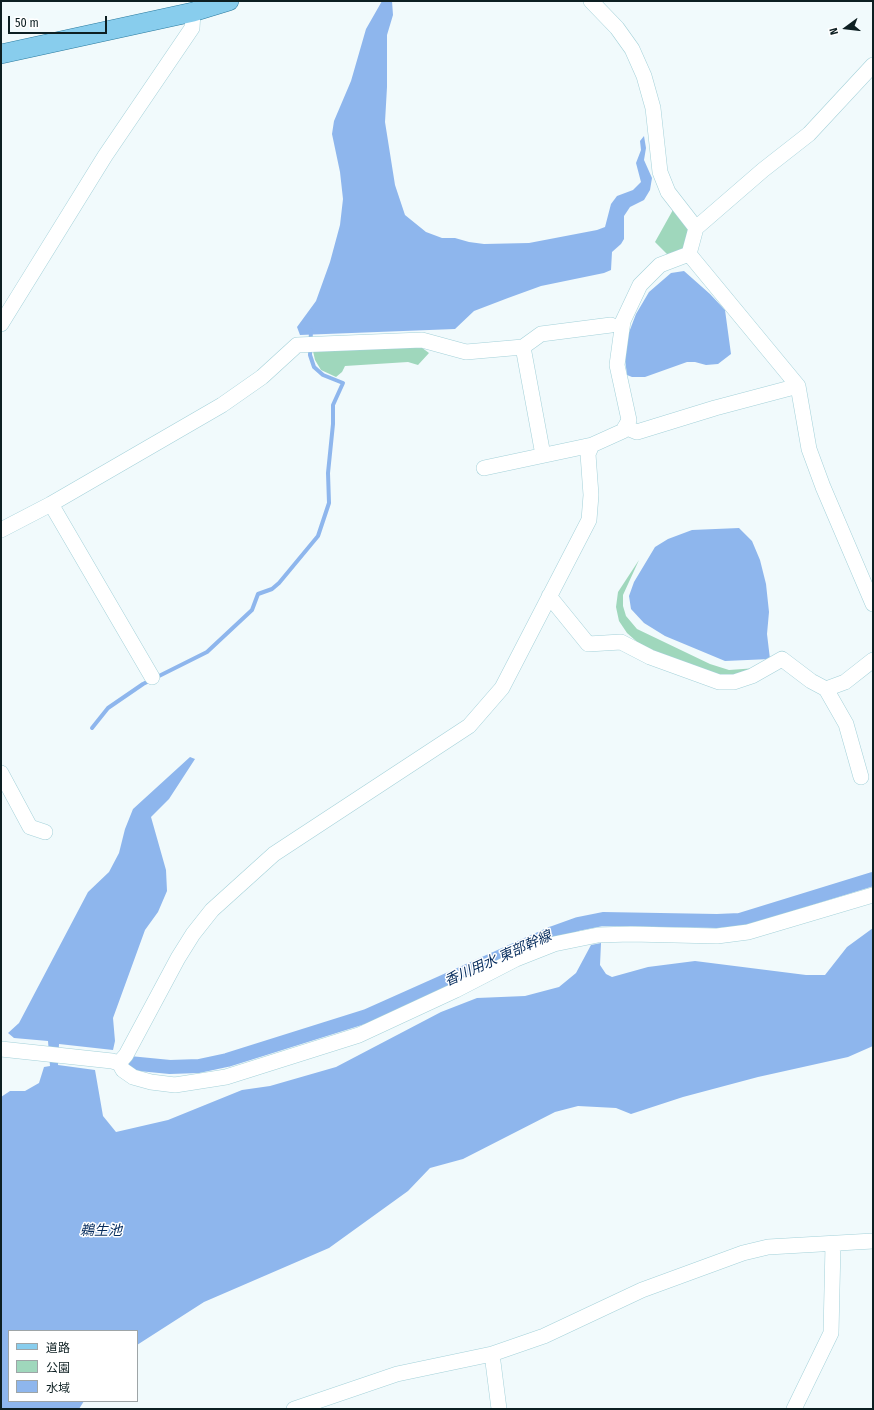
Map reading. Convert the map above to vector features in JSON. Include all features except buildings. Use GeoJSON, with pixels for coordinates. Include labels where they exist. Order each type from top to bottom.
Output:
{"type":"FeatureCollection","features":[{"type":"Feature","properties":{"kind":"main road"},"geometry":{"type":"LineString","coordinates":[[1,54],[193,12],[229,1]]}},
{"type":"Feature","properties":{"kind":"street"},"geometry":{"type":"LineString","coordinates":[[591,1],[617,28],[632,49],[644,76],[653,108],[660,172],[668,192],[696,228]]}},
{"type":"Feature","properties":{"kind":"street"},"geometry":{"type":"LineString","coordinates":[[1,324],[105,156],[192,28],[193,12]]}},
{"type":"Feature","properties":{"kind":"street"},"geometry":{"type":"LineString","coordinates":[[689,254],[696,228],[763,170],[809,134],[873,65]]}},
{"type":"Feature","properties":{"kind":"street"},"geometry":{"type":"LineString","coordinates":[[620,381],[612,364],[611,325],[621,307],[660,265],[689,254]]}},
{"type":"Feature","properties":{"kind":"street"},"geometry":{"type":"LineString","coordinates":[[689,254],[798,386],[809,449],[873,604]]}},
{"type":"Feature","properties":{"kind":"street"},"geometry":{"type":"LineString","coordinates":[[484,468],[592,445],[623,431],[629,420],[617,365],[623,321],[640,285]]}},
{"type":"Feature","properties":{"kind":"street"},"geometry":{"type":"LineString","coordinates":[[1,530],[51,504],[222,405],[262,377],[297,345],[422,340],[466,352],[523,347],[541,334],[611,325]]}},
{"type":"Feature","properties":{"kind":"street"},"geometry":{"type":"LineString","coordinates":[[523,347],[542,455]]}},
{"type":"Feature","properties":{"kind":"street"},"geometry":{"type":"LineString","coordinates":[[625,427],[637,432],[715,408],[798,386]]}},
{"type":"Feature","properties":{"kind":"street"},"geometry":{"type":"LineString","coordinates":[[115,1062],[126,1055],[178,958],[193,934],[212,910],[274,854],[469,726],[502,688],[589,520],[591,495],[588,454],[592,445]]}},
{"type":"Feature","properties":{"kind":"street"},"geometry":{"type":"LineString","coordinates":[[51,504],[152,677]]}},
{"type":"Feature","properties":{"kind":"street"},"geometry":{"type":"LineString","coordinates":[[550,596],[588,644],[621,642],[650,657],[719,682],[734,682],[752,676],[782,659],[811,681],[826,689],[846,724],[861,777]]}},
{"type":"Feature","properties":{"kind":"street"},"geometry":{"type":"LineString","coordinates":[[826,689],[845,682],[873,660]]}},
{"type":"Feature","properties":{"kind":"street"},"geometry":{"type":"LineString","coordinates":[[1,773],[30,827],[45,832]]}},
{"type":"Feature","properties":{"kind":"street"},"geometry":{"type":"LineString","coordinates":[[1,1049],[115,1062],[133,1077],[151,1082],[175,1085],[226,1077],[359,1035],[456,990],[516,959],[554,944],[598,935],[631,934],[717,936],[748,932],[873,895]]}},
{"type":"Feature","properties":{"kind":"street"},"geometry":{"type":"LineString","coordinates":[[294,1409],[397,1374],[492,1354],[544,1336],[642,1290],[743,1253],[768,1247],[833,1245],[873,1241]]}},
{"type":"Feature","properties":{"kind":"street"},"geometry":{"type":"LineString","coordinates":[[794,1409],[831,1333],[833,1245]]}},
{"type":"Feature","properties":{"kind":"street"},"geometry":{"type":"LineString","coordinates":[[492,1354],[499,1409]]}},
{"type":"Feature","properties":{"kind":"green space"},"geometry":{"type":"Polygon","coordinates":[[[674,208],[691,230],[684,249],[670,257],[655,242],[674,208]]]}},
{"type":"Feature","properties":{"kind":"green space"},"geometry":{"type":"Polygon","coordinates":[[[421,347],[429,353],[418,365],[408,362],[345,366],[342,372],[336,377],[321,370],[315,360],[313,351],[421,347]]]}},
{"type":"Feature","properties":{"kind":"green space"},"geometry":{"type":"Polygon","coordinates":[[[639,560],[623,595],[623,606],[626,616],[637,629],[710,664],[729,670],[757,668],[742,674],[722,676],[644,648],[627,633],[619,621],[616,607],[618,592],[639,560]]]}},
{"type":"Feature","properties":{"kind":"water"},"geometry":{"type":"Polygon","coordinates":[[[382,1],[392,1],[393,15],[387,35],[385,122],[395,185],[405,215],[426,232],[442,238],[455,238],[484,244],[529,243],[597,230],[605,227],[611,204],[617,196],[633,190],[641,182],[636,163],[641,150],[640,141],[644,136],[646,148],[644,160],[652,178],[650,190],[644,200],[630,207],[624,216],[624,239],[612,252],[611,270],[604,273],[541,286],[508,298],[474,311],[455,329],[300,335],[297,327],[316,301],[330,262],[340,225],[343,199],[340,172],[332,134],[334,121],[351,81],[366,29],[382,1]]]}},
{"type":"Feature","properties":{"kind":"water"},"geometry":{"type":"Polygon","coordinates":[[[684,271],[710,294],[725,310],[731,354],[718,364],[706,365],[695,362],[687,362],[645,377],[632,377],[627,375],[625,359],[628,335],[636,314],[649,292],[671,273],[684,271]]]}},
{"type":"Feature","properties":{"kind":"water"},"geometry":{"type":"Polygon","coordinates":[[[739,528],[752,541],[760,560],[766,584],[769,612],[767,634],[770,659],[725,661],[665,636],[644,623],[631,609],[629,596],[634,582],[655,547],[668,539],[692,530],[739,528]]]}},
{"type":"Feature","properties":{"kind":"water","name":"鵜生池"},"geometry":{"type":"Polygon","coordinates":[[[190,757],[195,759],[169,799],[151,817],[166,870],[167,891],[158,912],[145,930],[113,1018],[115,1041],[113,1050],[59,1044],[58,1065],[95,1070],[103,1116],[116,1132],[168,1120],[242,1090],[270,1086],[336,1067],[441,1012],[477,998],[525,996],[559,987],[576,973],[591,945],[601,943],[600,965],[606,974],[612,977],[648,967],[695,961],[806,975],[825,975],[847,947],[873,928],[873,1046],[848,1057],[758,1077],[683,1097],[631,1114],[616,1108],[578,1106],[555,1112],[463,1159],[430,1168],[408,1191],[329,1248],[204,1302],[138,1344],[138,1330],[8,1330],[8,1402],[83,1402],[79,1409],[1,1409],[1,1097],[10,1091],[25,1091],[39,1083],[44,1067],[50,1066],[48,1041],[14,1038],[8,1033],[19,1023],[88,892],[109,872],[119,853],[125,829],[133,809],[190,757]]]}},
{"type":"Feature","properties":{"kind":"waterway"},"geometry":{"type":"LineString","coordinates":[[92,728],[108,708],[143,684],[207,652],[252,610],[258,594],[272,589],[279,583],[318,536],[329,503],[328,473],[333,424],[333,405],[343,383],[323,375],[314,367],[310,355],[311,330]]}},
{"type":"Feature","properties":{"kind":"waterway","name":"香川用水 東部幹線"},"geometry":{"type":"LineString","coordinates":[[129,1063],[170,1067],[199,1066],[227,1060],[367,1016],[553,933],[578,924],[603,919],[740,920],[873,879]]}}]}
